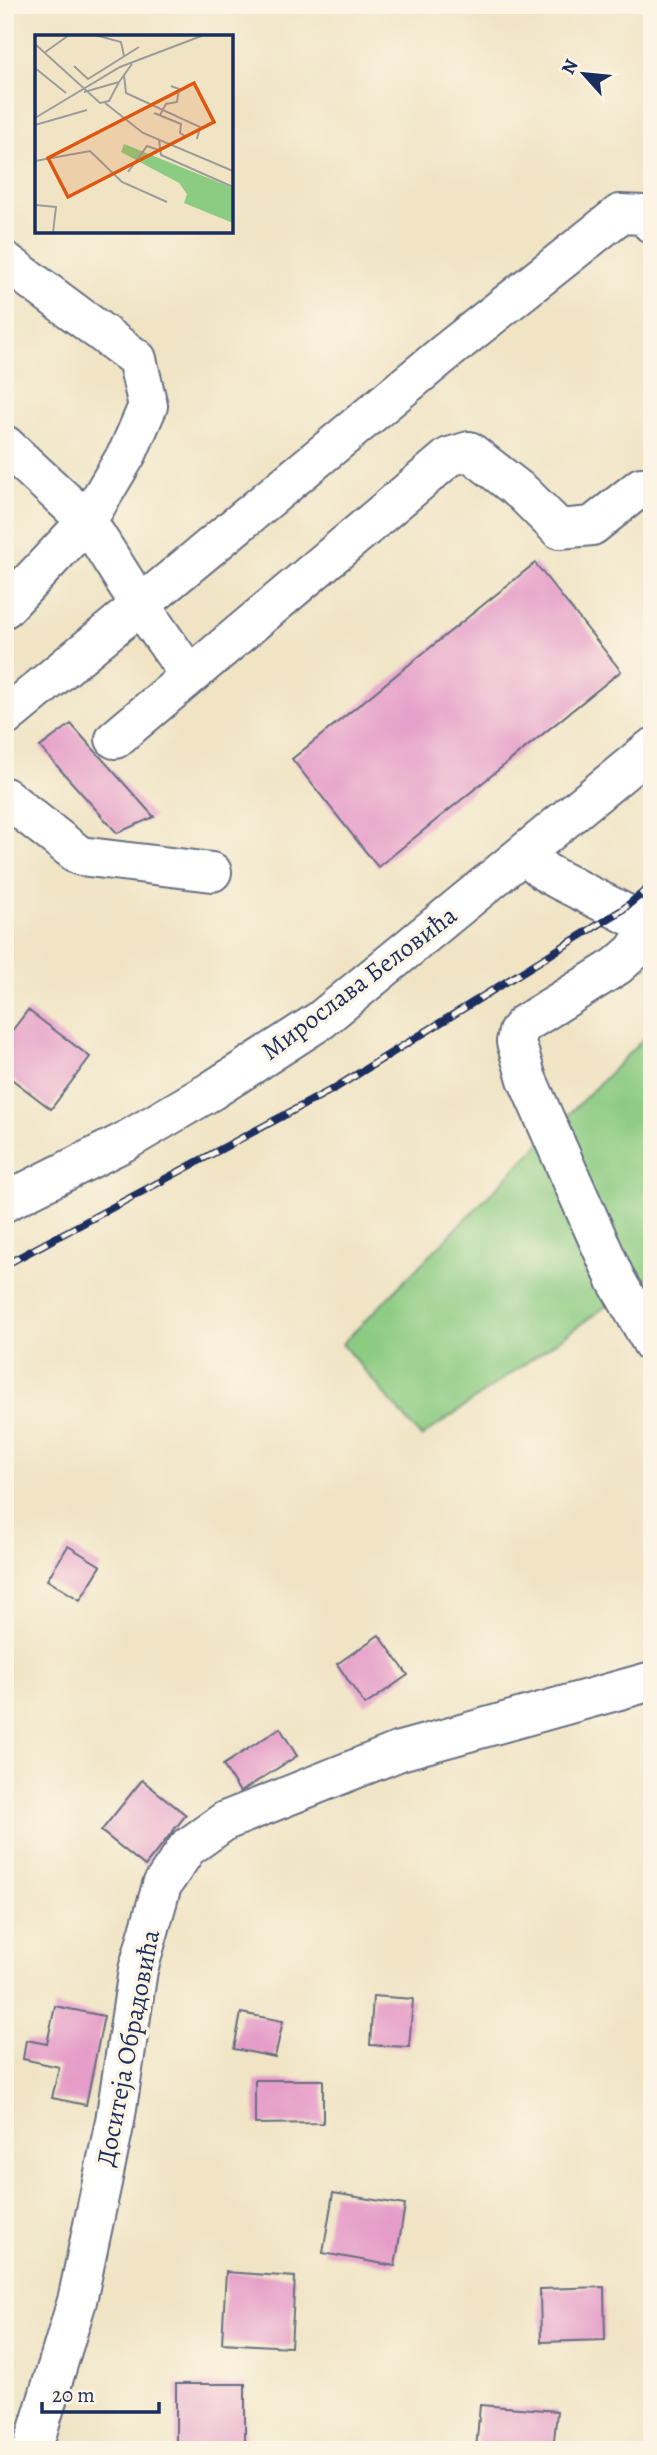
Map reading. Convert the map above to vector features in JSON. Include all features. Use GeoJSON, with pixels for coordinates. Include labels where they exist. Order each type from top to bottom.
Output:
{"type":"FeatureCollection","features":[{"type":"Feature","properties":{"kind":"street"},"geometry":{"type":"LineString","coordinates":[[5,717],[446,352],[621,214],[644,215],[652,223]]}},
{"type":"Feature","properties":{"kind":"street"},"geometry":{"type":"LineString","coordinates":[[5,261],[137,359],[148,407],[128,453],[87,521],[5,608]]}},
{"type":"Feature","properties":{"kind":"street"},"geometry":{"type":"LineString","coordinates":[[5,445],[87,521],[140,606],[189,675]]}},
{"type":"Feature","properties":{"kind":"street"},"geometry":{"type":"LineString","coordinates":[[115,738],[449,457],[469,451],[523,493],[559,529],[593,526],[641,487]]}},
{"type":"Feature","properties":{"kind":"street","name":"Мирослава Беловића"},"geometry":{"type":"LineString","coordinates":[[5,1202],[146,1129],[211,1091],[321,1020],[652,748]]}},
{"type":"Feature","properties":{"kind":"street"},"geometry":{"type":"LineString","coordinates":[[5,797],[80,856],[212,872]]}},
{"type":"Feature","properties":{"kind":"street"},"geometry":{"type":"LineString","coordinates":[[525,855],[552,876],[651,927],[634,951],[617,966],[524,1024],[518,1032],[516,1042],[527,1079],[615,1280],[652,1343]]}},
{"type":"Feature","properties":{"kind":"street","name":"Доситеја Обрадовића"},"geometry":{"type":"LineString","coordinates":[[32,2450],[77,2301],[115,2121],[138,1970],[162,1885],[187,1848],[225,1821],[400,1751],[652,1681]]}},
{"type":"Feature","properties":{"kind":"green space"},"geometry":{"type":"Polygon","coordinates":[[[652,1030],[652,1274],[421,1437],[342,1344],[652,1030]]]}},
{"type":"Feature","properties":{"kind":"building"},"geometry":{"type":"Polygon","coordinates":[[[535,563],[621,671],[378,867],[292,759],[535,563]]]}},
{"type":"Feature","properties":{"kind":"building"},"geometry":{"type":"Polygon","coordinates":[[[71,724],[154,817],[117,833],[40,747],[71,724]]]}},
{"type":"Feature","properties":{"kind":"building"},"geometry":{"type":"Polygon","coordinates":[[[28,1010],[90,1057],[51,1109],[5,1074],[5,1040],[28,1010]]]}},
{"type":"Feature","properties":{"kind":"building"},"geometry":{"type":"Polygon","coordinates":[[[68,1546],[101,1566],[80,1600],[47,1580],[68,1546]]]}},
{"type":"Feature","properties":{"kind":"building"},"geometry":{"type":"Polygon","coordinates":[[[379,1635],[408,1675],[365,1705],[337,1664],[379,1635]]]}},
{"type":"Feature","properties":{"kind":"building"},"geometry":{"type":"Polygon","coordinates":[[[280,1728],[297,1756],[240,1792],[223,1765],[280,1728]]]}},
{"type":"Feature","properties":{"kind":"building"},"geometry":{"type":"Polygon","coordinates":[[[142,1780],[186,1815],[145,1866],[101,1831],[142,1780]]]}},
{"type":"Feature","properties":{"kind":"building"},"geometry":{"type":"Polygon","coordinates":[[[373,1996],[413,1999],[409,2047],[370,2045],[373,1996]]]}},
{"type":"Feature","properties":{"kind":"building"},"geometry":{"type":"Polygon","coordinates":[[[55,2006],[104,2016],[86,2105],[52,2098],[59,2067],[23,2059],[26,2040],[47,2044],[55,2006]]]}},
{"type":"Feature","properties":{"kind":"building"},"geometry":{"type":"Polygon","coordinates":[[[241,2013],[283,2021],[275,2057],[234,2049],[241,2013]]]}},
{"type":"Feature","properties":{"kind":"building"},"geometry":{"type":"Polygon","coordinates":[[[255,2080],[323,2080],[323,2123],[255,2124],[255,2080]]]}},
{"type":"Feature","properties":{"kind":"building"},"geometry":{"type":"Polygon","coordinates":[[[333,2193],[405,2205],[395,2266],[323,2253],[333,2193]]]}},
{"type":"Feature","properties":{"kind":"building"},"geometry":{"type":"Polygon","coordinates":[[[226,2272],[295,2277],[291,2347],[222,2343],[226,2272]]]}},
{"type":"Feature","properties":{"kind":"building"},"geometry":{"type":"Polygon","coordinates":[[[604,2287],[605,2340],[541,2342],[540,2289],[604,2287]]]}},
{"type":"Feature","properties":{"kind":"building"},"geometry":{"type":"Polygon","coordinates":[[[176,2384],[245,2384],[245,2450],[176,2450],[176,2384]]]}},
{"type":"Feature","properties":{"kind":"building"},"geometry":{"type":"Polygon","coordinates":[[[480,2405],[557,2411],[553,2450],[476,2450],[480,2405]]]}},
{"type":"Feature","properties":{"kind":"railway"},"geometry":{"type":"LineString","coordinates":[[5,1265],[335,1088],[622,910],[652,885]]}}]}
